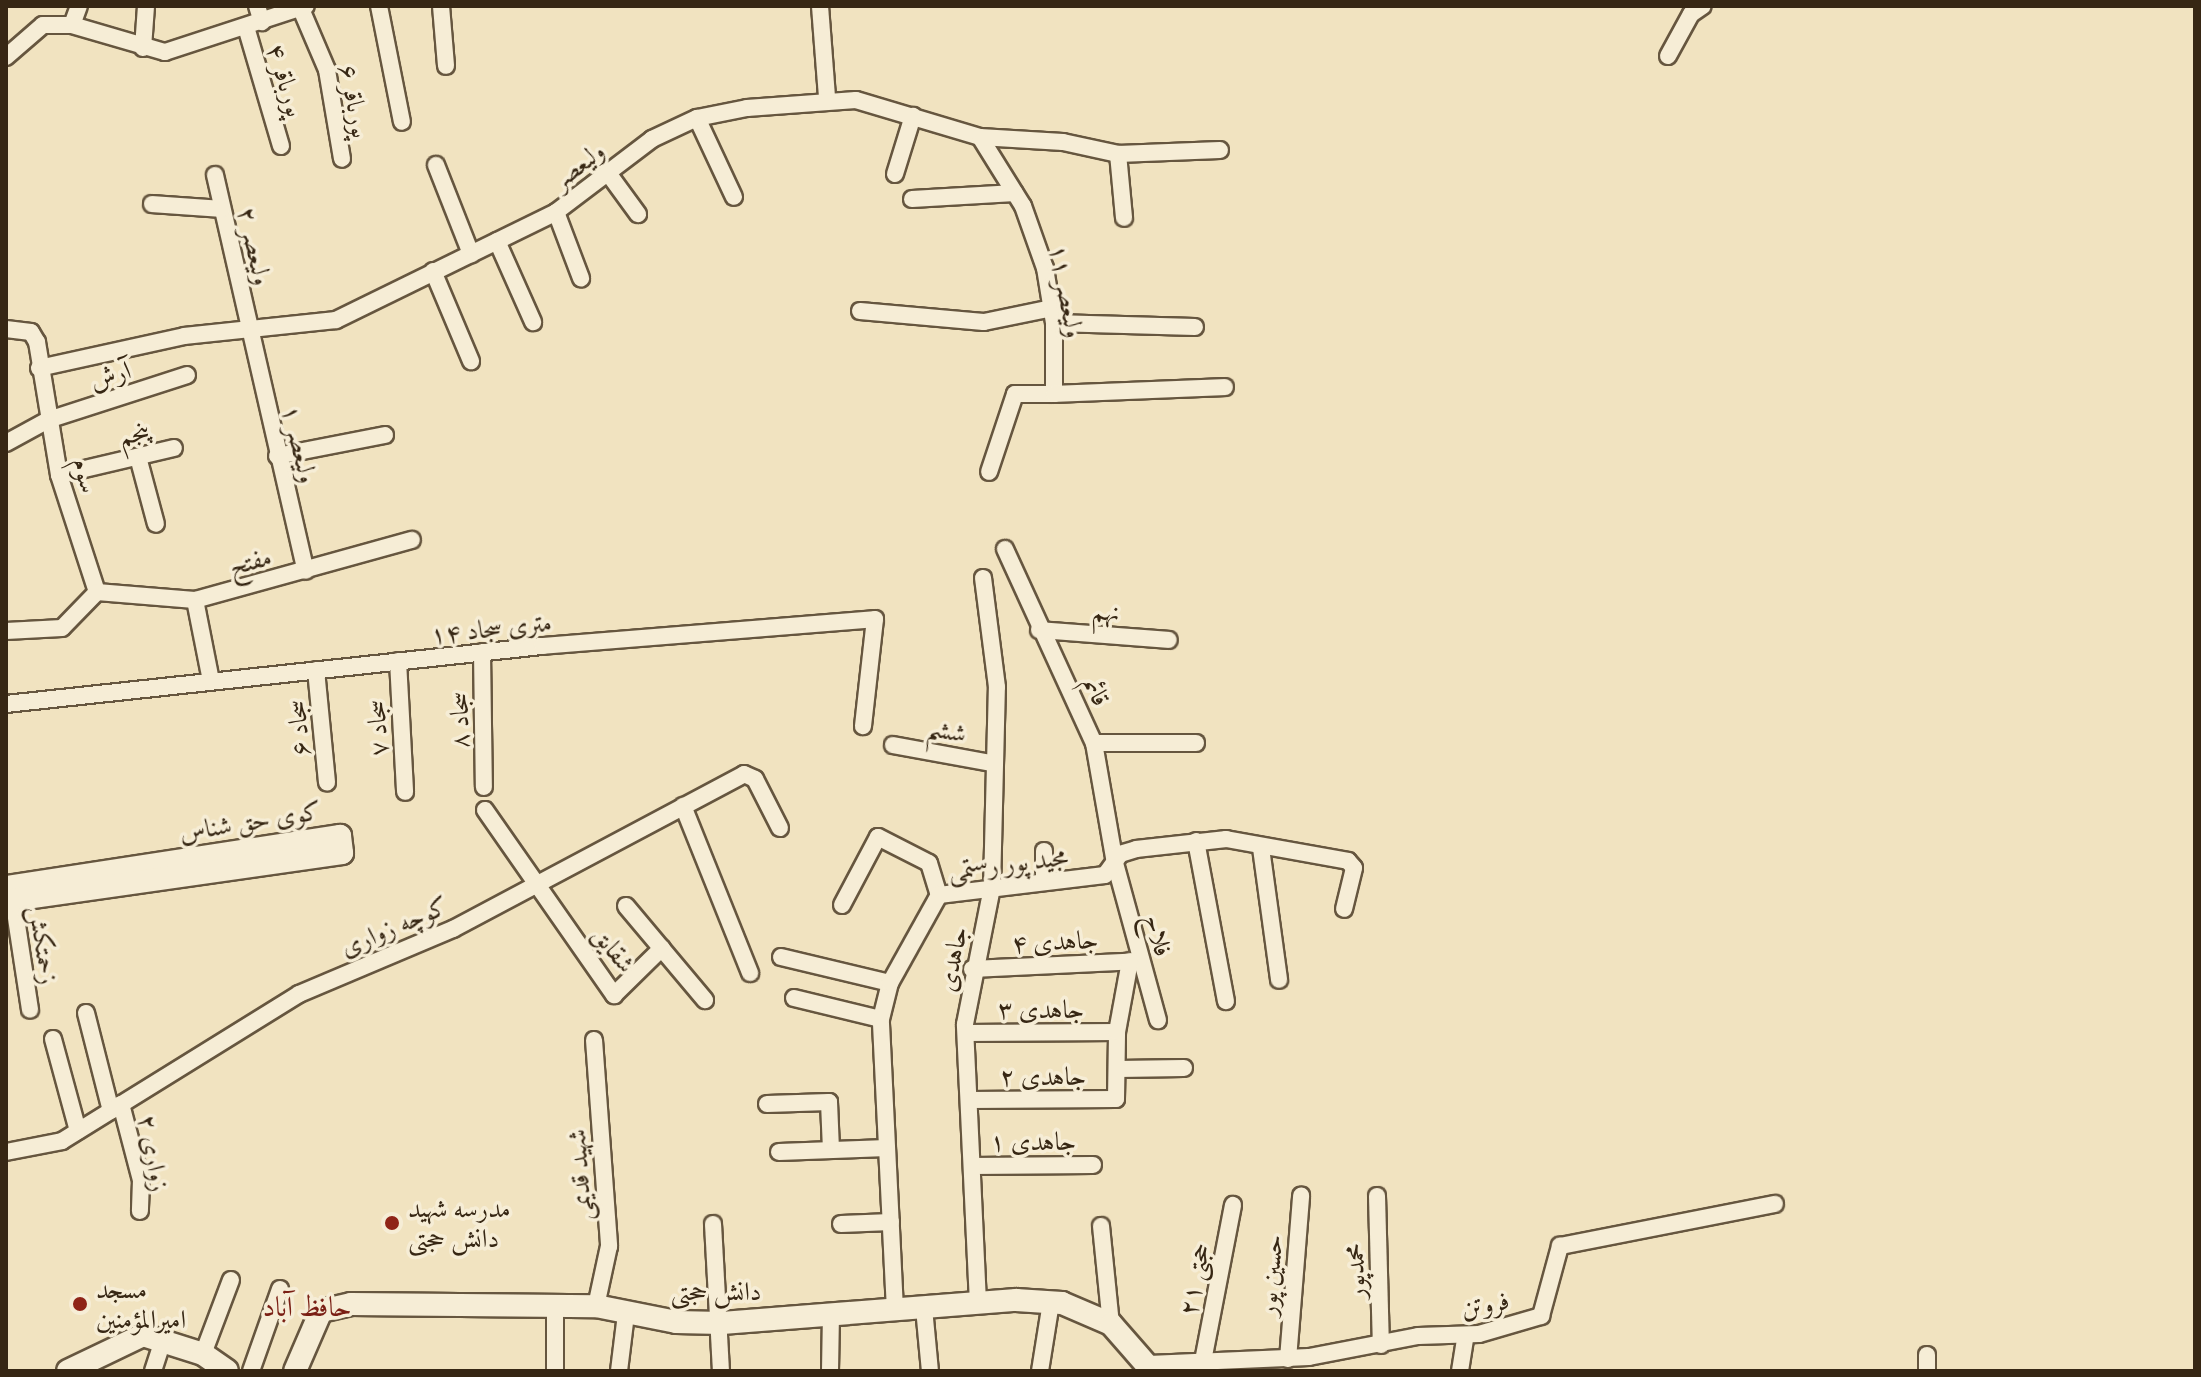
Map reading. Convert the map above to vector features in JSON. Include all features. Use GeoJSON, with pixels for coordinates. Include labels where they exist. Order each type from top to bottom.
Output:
{"type":"FeatureCollection","features":[{"type":"Feature","properties":{"kind":"street"},"geometry":{"type":"LineString","coordinates":[[72,25],[79,6]]}},
{"type":"Feature","properties":{"kind":"street"},"geometry":{"type":"LineString","coordinates":[[143,48],[146,6]]}},
{"type":"Feature","properties":{"kind":"street"},"geometry":{"type":"LineString","coordinates":[[379,6],[402,122]]}},
{"type":"Feature","properties":{"kind":"street"},"geometry":{"type":"LineString","coordinates":[[441,6],[446,66]]}},
{"type":"Feature","properties":{"kind":"street"},"geometry":{"type":"LineString","coordinates":[[820,6],[827,98]]}},
{"type":"Feature","properties":{"kind":"street"},"geometry":{"type":"LineString","coordinates":[[6,57],[43,25],[72,25],[165,52],[246,27],[260,14],[304,8]]}},
{"type":"Feature","properties":{"kind":"street","name":"پورباقر ۶"},"geometry":{"type":"LineString","coordinates":[[304,8],[327,70],[342,159]]}},
{"type":"Feature","properties":{"kind":"street"},"geometry":{"type":"LineString","coordinates":[[1668,56],[1693,9]]}},
{"type":"Feature","properties":{"kind":"street","name":"پورباقر ۴"},"geometry":{"type":"LineString","coordinates":[[246,27],[281,146]]}},
{"type":"Feature","properties":{"kind":"street","name":"ولیعصر"},"geometry":{"type":"LineString","coordinates":[[39,368],[248,327],[336,320],[556,212],[652,139],[697,118],[827,98],[856,100],[980,137],[1063,142],[1118,154],[1220,150]]}},
{"type":"Feature","properties":{"kind":"street"},"geometry":{"type":"LineString","coordinates":[[895,174],[913,116]]}},
{"type":"Feature","properties":{"kind":"street"},"geometry":{"type":"LineString","coordinates":[[697,118],[734,197]]}},
{"type":"Feature","properties":{"kind":"street","name":"ولیعصر ۱۱"},"geometry":{"type":"LineString","coordinates":[[980,137],[1015,193],[1045,268],[1053,316],[1054,394]]}},
{"type":"Feature","properties":{"kind":"street"},"geometry":{"type":"LineString","coordinates":[[1118,154],[1124,218]]}},
{"type":"Feature","properties":{"kind":"street"},"geometry":{"type":"LineString","coordinates":[[436,165],[471,254]]}},
{"type":"Feature","properties":{"kind":"street"},"geometry":{"type":"LineString","coordinates":[[608,173],[638,214]]}},
{"type":"Feature","properties":{"kind":"street","name":"ولیعصر ۲"},"geometry":{"type":"LineString","coordinates":[[215,175],[248,327]]}},
{"type":"Feature","properties":{"kind":"street"},"geometry":{"type":"LineString","coordinates":[[912,199],[1015,193]]}},
{"type":"Feature","properties":{"kind":"street"},"geometry":{"type":"LineString","coordinates":[[152,204],[222,209]]}},
{"type":"Feature","properties":{"kind":"street"},"geometry":{"type":"LineString","coordinates":[[556,212],[581,278]]}},
{"type":"Feature","properties":{"kind":"street"},"geometry":{"type":"LineString","coordinates":[[497,241],[533,322]]}},
{"type":"Feature","properties":{"kind":"street"},"geometry":{"type":"LineString","coordinates":[[433,271],[471,361]]}},
{"type":"Feature","properties":{"kind":"street"},"geometry":{"type":"LineString","coordinates":[[860,311],[974,322],[1053,316],[1195,327]]}},
{"type":"Feature","properties":{"kind":"street","name":"ولیعصر ۱"},"geometry":{"type":"LineString","coordinates":[[248,327],[306,571]]}},
{"type":"Feature","properties":{"kind":"street"},"geometry":{"type":"LineString","coordinates":[[6,329],[31,332],[39,368]]}},
{"type":"Feature","properties":{"kind":"street","name":"سوم"},"geometry":{"type":"LineString","coordinates":[[39,368],[59,475],[97,592]]}},
{"type":"Feature","properties":{"kind":"street","name":"آرش"},"geometry":{"type":"LineString","coordinates":[[6,443],[48,420],[187,375]]}},
{"type":"Feature","properties":{"kind":"street"},"geometry":{"type":"LineString","coordinates":[[989,472],[1015,394],[1225,387]]}},
{"type":"Feature","properties":{"kind":"street"},"geometry":{"type":"LineString","coordinates":[[277,456],[385,435]]}},
{"type":"Feature","properties":{"kind":"street","name":"پنجم"},"geometry":{"type":"LineString","coordinates":[[59,475],[174,448]]}},
{"type":"Feature","properties":{"kind":"street"},"geometry":{"type":"LineString","coordinates":[[138,457],[156,524]]}},
{"type":"Feature","properties":{"kind":"street","name":"مفتح"},"geometry":{"type":"LineString","coordinates":[[97,592],[195,600],[412,540]]}},
{"type":"Feature","properties":{"kind":"street","name":"قائم"},"geometry":{"type":"LineString","coordinates":[[1005,549],[1039,630],[1094,743],[1115,863]]}},
{"type":"Feature","properties":{"kind":"street","name":"جاهدی"},"geometry":{"type":"LineString","coordinates":[[978,1303],[966,1033],[972,969],[992,888],[991,763],[997,687],[983,578]]}},
{"type":"Feature","properties":{"kind":"street"},"geometry":{"type":"LineString","coordinates":[[6,631],[62,628],[97,592]]}},
{"type":"Feature","properties":{"kind":"street"},"geometry":{"type":"LineString","coordinates":[[195,600],[211,681]]}},
{"type":"Feature","properties":{"kind":"street","name":"۱۴ متری سجاد"},"geometry":{"type":"LineString","coordinates":[[6,704],[482,652],[875,619],[863,726]]}},
{"type":"Feature","properties":{"kind":"street","name":"نهم"},"geometry":{"type":"LineString","coordinates":[[1039,630],[1169,640]]}},
{"type":"Feature","properties":{"kind":"street","name":"سجاد ۸"},"geometry":{"type":"LineString","coordinates":[[482,652],[484,787]]}},
{"type":"Feature","properties":{"kind":"street","name":"سجاد ۷"},"geometry":{"type":"LineString","coordinates":[[398,661],[405,792]]}},
{"type":"Feature","properties":{"kind":"street","name":"سجاد ۶"},"geometry":{"type":"LineString","coordinates":[[316,670],[327,782]]}},
{"type":"Feature","properties":{"kind":"street"},"geometry":{"type":"LineString","coordinates":[[1094,743],[1196,743]]}},
{"type":"Feature","properties":{"kind":"street","name":"ششم"},"geometry":{"type":"LineString","coordinates":[[893,745],[991,763]]}},
{"type":"Feature","properties":{"kind":"street","name":"کوچه زواری"},"geometry":{"type":"LineString","coordinates":[[6,1152],[62,1141],[299,994],[453,929],[683,806],[750,774],[780,828]]}},
{"type":"Feature","properties":{"kind":"street"},"geometry":{"type":"LineString","coordinates":[[683,806],[750,973]]}},
{"type":"Feature","properties":{"kind":"street"},"geometry":{"type":"LineString","coordinates":[[485,810],[537,884]]}},
{"type":"Feature","properties":{"kind":"street","name":"کوی حق شناس"},"geometry":{"type":"LineString","coordinates":[[340,836],[342,853],[9,894],[340,836]]}},
{"type":"Feature","properties":{"kind":"street"},"geometry":{"type":"LineString","coordinates":[[842,905],[878,837],[929,863],[939,895]]}},
{"type":"Feature","properties":{"kind":"street","name":"مجید پور رستمی"},"geometry":{"type":"LineString","coordinates":[[895,1310],[881,1019],[890,983],[939,895],[1105,875],[1120,854],[1136,849],[1226,839],[1352,863],[1344,909]]}},
{"type":"Feature","properties":{"kind":"street"},"geometry":{"type":"LineString","coordinates":[[1196,841],[1226,1001]]}},
{"type":"Feature","properties":{"kind":"street"},"geometry":{"type":"LineString","coordinates":[[1261,848],[1279,980]]}},
{"type":"Feature","properties":{"kind":"street"},"geometry":{"type":"LineString","coordinates":[[1044,851],[1044,882]]}},
{"type":"Feature","properties":{"kind":"street","name":"فلاح"},"geometry":{"type":"LineString","coordinates":[[1115,863],[1136,961],[1158,1020]]}},
{"type":"Feature","properties":{"kind":"street","name":"شقایق"},"geometry":{"type":"LineString","coordinates":[[537,884],[614,995],[662,948]]}},
{"type":"Feature","properties":{"kind":"street","name":"زحمتکش"},"geometry":{"type":"LineString","coordinates":[[9,894],[30,1010]]}},
{"type":"Feature","properties":{"kind":"street","name":"شقایق"},"geometry":{"type":"LineString","coordinates":[[626,906],[705,1000]]}},
{"type":"Feature","properties":{"kind":"street"},"geometry":{"type":"LineString","coordinates":[[781,957],[890,983]]}},
{"type":"Feature","properties":{"kind":"street"},"geometry":{"type":"LineString","coordinates":[[1136,961],[1117,1032],[1118,1069],[1184,1068]]}},
{"type":"Feature","properties":{"kind":"street","name":"جاهدی ۴"},"geometry":{"type":"LineString","coordinates":[[972,969],[1136,961]]}},
{"type":"Feature","properties":{"kind":"street"},"geometry":{"type":"LineString","coordinates":[[794,998],[881,1019]]}},
{"type":"Feature","properties":{"kind":"street","name":"زواری ۲"},"geometry":{"type":"LineString","coordinates":[[86,1013],[141,1180],[140,1211]]}},
{"type":"Feature","properties":{"kind":"street","name":"جاهدی ۳"},"geometry":{"type":"LineString","coordinates":[[966,1033],[1117,1032]]}},
{"type":"Feature","properties":{"kind":"street"},"geometry":{"type":"LineString","coordinates":[[53,1039],[78,1131]]}},
{"type":"Feature","properties":{"kind":"street","name":"شهید قدیمی"},"geometry":{"type":"LineString","coordinates":[[594,1040],[609,1246],[596,1306]]}},
{"type":"Feature","properties":{"kind":"street","name":"جاهدی ۲"},"geometry":{"type":"LineString","coordinates":[[970,1100],[1116,1099],[1118,1069]]}},
{"type":"Feature","properties":{"kind":"street"},"geometry":{"type":"LineString","coordinates":[[767,1104],[829,1102],[831,1150]]}},
{"type":"Feature","properties":{"kind":"street"},"geometry":{"type":"LineString","coordinates":[[779,1152],[887,1148]]}},
{"type":"Feature","properties":{"kind":"street","name":"جاهدی ۱"},"geometry":{"type":"LineString","coordinates":[[972,1166],[1093,1165]]}},
{"type":"Feature","properties":{"kind":"street","name":"حسین پور"},"geometry":{"type":"LineString","coordinates":[[1288,1359],[1301,1196]]}},
{"type":"Feature","properties":{"kind":"street","name":"محمدپور"},"geometry":{"type":"LineString","coordinates":[[1377,1196],[1381,1345]]}},
{"type":"Feature","properties":{"kind":"street","name":"فروتن"},"geometry":{"type":"LineString","coordinates":[[1151,1368],[1203,1361],[1288,1359],[1381,1345],[1418,1336],[1466,1335],[1541,1316],[1560,1246],[1775,1204]]}},
{"type":"Feature","properties":{"kind":"street","name":"حجتی ۲۱"},"geometry":{"type":"LineString","coordinates":[[1203,1361],[1233,1205]]}},
{"type":"Feature","properties":{"kind":"street"},"geometry":{"type":"LineString","coordinates":[[841,1224],[891,1222]]}},
{"type":"Feature","properties":{"kind":"street"},"geometry":{"type":"LineString","coordinates":[[713,1224],[722,1323],[721,1371]]}},
{"type":"Feature","properties":{"kind":"street"},"geometry":{"type":"LineString","coordinates":[[1101,1226],[1111,1324]]}},
{"type":"Feature","properties":{"kind":"street"},"geometry":{"type":"LineString","coordinates":[[203,1354],[231,1280]]}},
{"type":"Feature","properties":{"kind":"street"},"geometry":{"type":"LineString","coordinates":[[251,1371],[280,1289]]}},
{"type":"Feature","properties":{"kind":"street"},"geometry":{"type":"LineString","coordinates":[[1040,1371],[1051,1302]]}},
{"type":"Feature","properties":{"kind":"street","name":"دانش حجتی"},"geometry":{"type":"LineString","coordinates":[[295,1371],[321,1311],[351,1304],[596,1306],[626,1314],[722,1323],[978,1303],[1051,1302],[1111,1324],[1151,1368]]}},
{"type":"Feature","properties":{"kind":"street"},"geometry":{"type":"LineString","coordinates":[[555,1306],[555,1371]]}},
{"type":"Feature","properties":{"kind":"street"},"geometry":{"type":"LineString","coordinates":[[924,1308],[930,1371]]}},
{"type":"Feature","properties":{"kind":"street"},"geometry":{"type":"LineString","coordinates":[[619,1371],[626,1314]]}},
{"type":"Feature","properties":{"kind":"street"},"geometry":{"type":"LineString","coordinates":[[830,1371],[831,1315]]}},
{"type":"Feature","properties":{"kind":"street"},"geometry":{"type":"LineString","coordinates":[[68,1371],[143,1335],[203,1354],[227,1371]]}},
{"type":"Feature","properties":{"kind":"street"},"geometry":{"type":"LineString","coordinates":[[1460,1371],[1466,1335]]}},
{"type":"Feature","properties":{"kind":"street"},"geometry":{"type":"LineString","coordinates":[[153,1371],[163,1341]]}},
{"type":"Feature","properties":{"kind":"place","name":"مدرسه شهید دانش حجتی"},"geometry":{"type":"Point","coordinates":[392,1223]}},
{"type":"Feature","properties":{"kind":"place","name":"مسجد امیرالمؤمنین"},"geometry":{"type":"Point","coordinates":[80,1304]}},
{"type":"Feature","properties":{"kind":"district","name":"حافظ آباد"},"geometry":{"type":"Point","coordinates":[307,1306]}}]}
